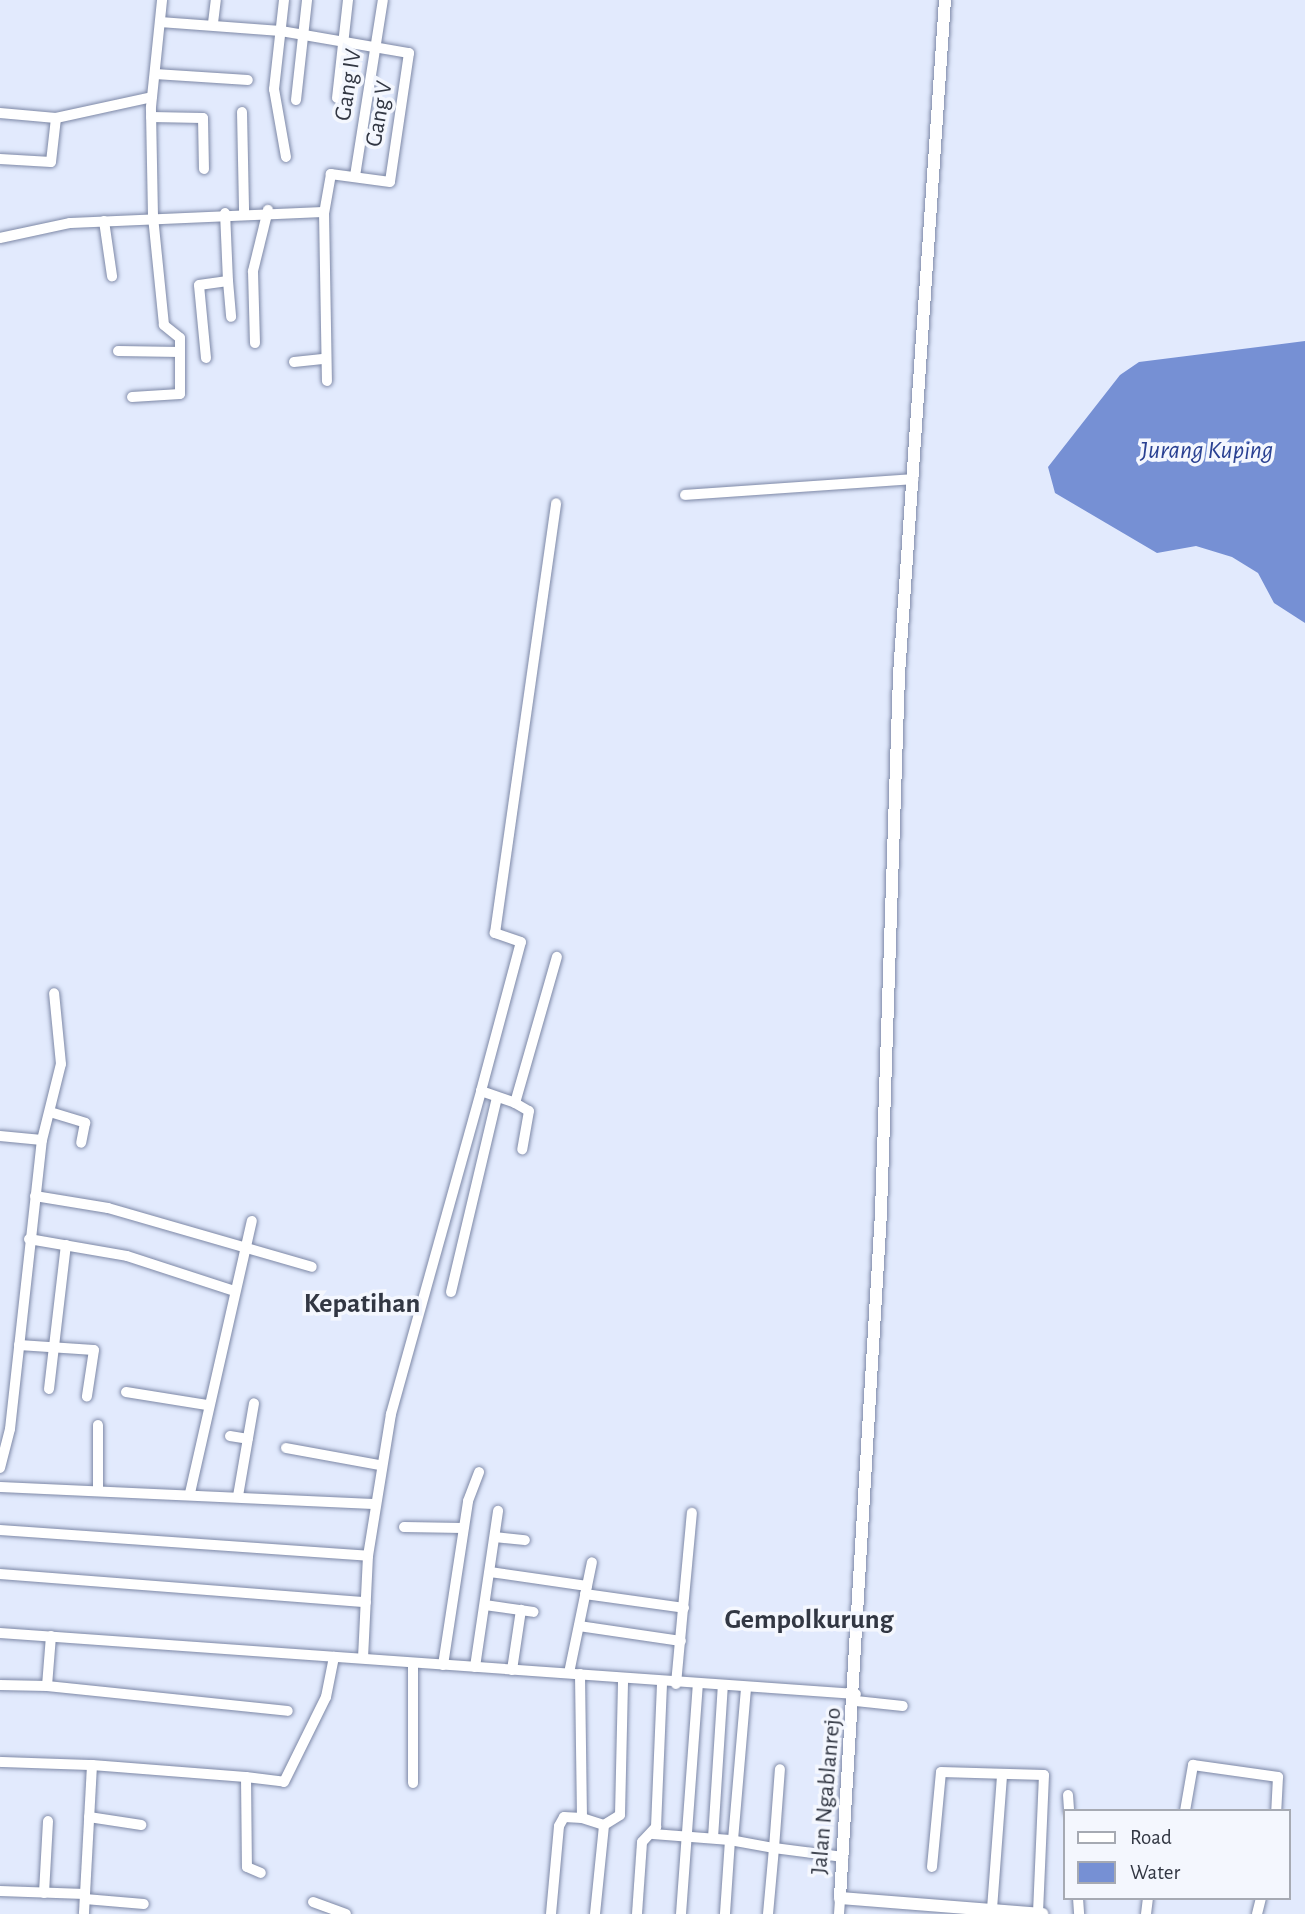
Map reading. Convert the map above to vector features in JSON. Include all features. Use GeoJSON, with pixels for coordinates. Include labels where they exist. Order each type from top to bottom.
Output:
{"type":"FeatureCollection","features":[{"type":"Feature","properties":{"kind":"street"},"geometry":{"type":"LineString","coordinates":[[132,397],[180,395],[178,333],[163,325],[153,216],[151,117],[162,0]]}},
{"type":"Feature","properties":{"kind":"street"},"geometry":{"type":"LineString","coordinates":[[213,23],[216,0]]}},
{"type":"Feature","properties":{"kind":"street"},"geometry":{"type":"LineString","coordinates":[[284,0],[274,89],[286,157]]}},
{"type":"Feature","properties":{"kind":"street"},"geometry":{"type":"LineString","coordinates":[[296,100],[307,0]]}},
{"type":"Feature","properties":{"kind":"street"},"geometry":{"type":"LineString","coordinates":[[337,98],[348,0]]}},
{"type":"Feature","properties":{"kind":"street","name":"Gang IV"},"geometry":{"type":"LineString","coordinates":[[355,176],[383,0]]}},
{"type":"Feature","properties":{"kind":"street","name":"Jalan Ngablanrejo"},"geometry":{"type":"LineString","coordinates":[[945,0],[897,715],[856,1698],[839,1898],[1040,1914]]}},
{"type":"Feature","properties":{"kind":"street"},"geometry":{"type":"LineString","coordinates":[[160,22],[213,23],[377,45]]}},
{"type":"Feature","properties":{"kind":"street","name":"Gang V"},"geometry":{"type":"LineString","coordinates":[[355,176],[390,182],[409,53],[377,45]]}},
{"type":"Feature","properties":{"kind":"street"},"geometry":{"type":"LineString","coordinates":[[155,74],[248,80]]}},
{"type":"Feature","properties":{"kind":"street"},"geometry":{"type":"LineString","coordinates":[[0,113],[56,118],[152,96]]}},
{"type":"Feature","properties":{"kind":"street"},"geometry":{"type":"LineString","coordinates":[[242,112],[244,211]]}},
{"type":"Feature","properties":{"kind":"street"},"geometry":{"type":"LineString","coordinates":[[151,117],[202,118],[204,169]]}},
{"type":"Feature","properties":{"kind":"street"},"geometry":{"type":"LineString","coordinates":[[0,159],[51,162],[56,118]]}},
{"type":"Feature","properties":{"kind":"street"},"geometry":{"type":"LineString","coordinates":[[327,382],[324,212],[329,176],[355,176]]}},
{"type":"Feature","properties":{"kind":"street"},"geometry":{"type":"LineString","coordinates":[[0,238],[153,216],[268,210],[324,212]]}},
{"type":"Feature","properties":{"kind":"street"},"geometry":{"type":"LineString","coordinates":[[255,343],[253,271],[268,210]]}},
{"type":"Feature","properties":{"kind":"street"},"geometry":{"type":"LineString","coordinates":[[225,213],[231,317]]}},
{"type":"Feature","properties":{"kind":"street"},"geometry":{"type":"LineString","coordinates":[[104,221],[112,276]]}},
{"type":"Feature","properties":{"kind":"street"},"geometry":{"type":"LineString","coordinates":[[206,358],[199,285],[228,281]]}},
{"type":"Feature","properties":{"kind":"street"},"geometry":{"type":"LineString","coordinates":[[118,352],[180,352]]}},
{"type":"Feature","properties":{"kind":"street"},"geometry":{"type":"LineString","coordinates":[[294,362],[325,359]]}},
{"type":"Feature","properties":{"kind":"street"},"geometry":{"type":"LineString","coordinates":[[685,495],[913,479]]}},
{"type":"Feature","properties":{"kind":"street"},"geometry":{"type":"LineString","coordinates":[[363,1658],[368,1556],[380,1465],[520,942],[495,933],[556,503]]}},
{"type":"Feature","properties":{"kind":"street"},"geometry":{"type":"LineString","coordinates":[[515,1103],[557,957]]}},
{"type":"Feature","properties":{"kind":"street"},"geometry":{"type":"LineString","coordinates":[[0,1468],[19,1345],[42,1140],[62,1057],[54,993]]}},
{"type":"Feature","properties":{"kind":"street"},"geometry":{"type":"LineString","coordinates":[[481,1091],[529,1111],[522,1149]]}},
{"type":"Feature","properties":{"kind":"street"},"geometry":{"type":"LineString","coordinates":[[451,1292],[497,1097]]}},
{"type":"Feature","properties":{"kind":"street"},"geometry":{"type":"LineString","coordinates":[[50,1112],[85,1123],[81,1143]]}},
{"type":"Feature","properties":{"kind":"street"},"geometry":{"type":"LineString","coordinates":[[0,1136],[42,1140]]}},
{"type":"Feature","properties":{"kind":"street"},"geometry":{"type":"LineString","coordinates":[[35,1196],[128,1213],[245,1252],[312,1267]]}},
{"type":"Feature","properties":{"kind":"street"},"geometry":{"type":"LineString","coordinates":[[190,1493],[207,1405],[252,1221]]}},
{"type":"Feature","properties":{"kind":"street"},"geometry":{"type":"LineString","coordinates":[[29,1239],[127,1256],[234,1291]]}},
{"type":"Feature","properties":{"kind":"street"},"geometry":{"type":"LineString","coordinates":[[441,1242],[460,1248]]}},
{"type":"Feature","properties":{"kind":"street"},"geometry":{"type":"LineString","coordinates":[[49,1389],[66,1245]]}},
{"type":"Feature","properties":{"kind":"street"},"geometry":{"type":"LineString","coordinates":[[19,1345],[54,1344],[96,1352],[87,1396]]}},
{"type":"Feature","properties":{"kind":"street"},"geometry":{"type":"LineString","coordinates":[[126,1392],[207,1405]]}},
{"type":"Feature","properties":{"kind":"street"},"geometry":{"type":"LineString","coordinates":[[239,1496],[254,1403]]}},
{"type":"Feature","properties":{"kind":"street"},"geometry":{"type":"LineString","coordinates":[[98,1425],[98,1490]]}},
{"type":"Feature","properties":{"kind":"street"},"geometry":{"type":"LineString","coordinates":[[230,1436],[248,1439]]}},
{"type":"Feature","properties":{"kind":"street"},"geometry":{"type":"LineString","coordinates":[[286,1448],[380,1465]]}},
{"type":"Feature","properties":{"kind":"street"},"geometry":{"type":"LineString","coordinates":[[443,1664],[463,1528],[479,1472]]}},
{"type":"Feature","properties":{"kind":"street"},"geometry":{"type":"LineString","coordinates":[[0,1487],[190,1493],[374,1504]]}},
{"type":"Feature","properties":{"kind":"street"},"geometry":{"type":"LineString","coordinates":[[475,1667],[498,1511]]}},
{"type":"Feature","properties":{"kind":"street"},"geometry":{"type":"LineString","coordinates":[[676,1684],[692,1513]]}},
{"type":"Feature","properties":{"kind":"street"},"geometry":{"type":"LineString","coordinates":[[404,1527],[463,1528]]}},
{"type":"Feature","properties":{"kind":"street"},"geometry":{"type":"LineString","coordinates":[[0,1530],[368,1556]]}},
{"type":"Feature","properties":{"kind":"street"},"geometry":{"type":"LineString","coordinates":[[495,1537],[525,1540]]}},
{"type":"Feature","properties":{"kind":"street"},"geometry":{"type":"LineString","coordinates":[[569,1673],[592,1562]]}},
{"type":"Feature","properties":{"kind":"street"},"geometry":{"type":"LineString","coordinates":[[490,1572],[684,1608]]}},
{"type":"Feature","properties":{"kind":"street"},"geometry":{"type":"LineString","coordinates":[[0,1574],[366,1602]]}},
{"type":"Feature","properties":{"kind":"street"},"geometry":{"type":"LineString","coordinates":[[485,1605],[534,1612]]}},
{"type":"Feature","properties":{"kind":"street"},"geometry":{"type":"LineString","coordinates":[[512,1670],[521,1610]]}},
{"type":"Feature","properties":{"kind":"street"},"geometry":{"type":"LineString","coordinates":[[579,1626],[681,1641]]}},
{"type":"Feature","properties":{"kind":"street"},"geometry":{"type":"LineString","coordinates":[[0,1633],[569,1673],[676,1684],[723,1685],[856,1698],[902,1706]]}},
{"type":"Feature","properties":{"kind":"street"},"geometry":{"type":"LineString","coordinates":[[47,1686],[51,1636]]}},
{"type":"Feature","properties":{"kind":"street"},"geometry":{"type":"LineString","coordinates":[[0,1762],[92,1765],[284,1782],[326,1697],[334,1657]]}},
{"type":"Feature","properties":{"kind":"street"},"geometry":{"type":"LineString","coordinates":[[413,1663],[413,1783]]}},
{"type":"Feature","properties":{"kind":"street"},"geometry":{"type":"LineString","coordinates":[[580,1674],[582,1818]]}},
{"type":"Feature","properties":{"kind":"street"},"geometry":{"type":"LineString","coordinates":[[551,1914],[559,1826],[564,1817],[582,1818],[604,1825],[620,1815],[624,1679]]}},
{"type":"Feature","properties":{"kind":"street"},"geometry":{"type":"LineString","coordinates":[[653,1833],[662,1682]]}},
{"type":"Feature","properties":{"kind":"street"},"geometry":{"type":"LineString","coordinates":[[0,1685],[47,1686],[288,1711]]}},
{"type":"Feature","properties":{"kind":"street"},"geometry":{"type":"LineString","coordinates":[[681,1914],[689,1836],[698,1685]]}},
{"type":"Feature","properties":{"kind":"street"},"geometry":{"type":"LineString","coordinates":[[713,1838],[723,1685]]}},
{"type":"Feature","properties":{"kind":"street"},"geometry":{"type":"LineString","coordinates":[[725,1914],[746,1688]]}},
{"type":"Feature","properties":{"kind":"street"},"geometry":{"type":"LineString","coordinates":[[84,1914],[92,1765]]}},
{"type":"Feature","properties":{"kind":"street"},"geometry":{"type":"LineString","coordinates":[[1185,1809],[1193,1765],[1278,1777],[1276,1809]]}},
{"type":"Feature","properties":{"kind":"street"},"geometry":{"type":"LineString","coordinates":[[768,1914],[779,1769]]}},
{"type":"Feature","properties":{"kind":"street"},"geometry":{"type":"LineString","coordinates":[[932,1867],[941,1772],[1046,1777],[1040,1914]]}},
{"type":"Feature","properties":{"kind":"street"},"geometry":{"type":"LineString","coordinates":[[992,1909],[1002,1775]]}},
{"type":"Feature","properties":{"kind":"street"},"geometry":{"type":"LineString","coordinates":[[246,1777],[247,1867],[261,1873]]}},
{"type":"Feature","properties":{"kind":"street"},"geometry":{"type":"LineString","coordinates":[[1068,1795],[1069,1809]]}},
{"type":"Feature","properties":{"kind":"street"},"geometry":{"type":"LineString","coordinates":[[89,1817],[141,1825]]}},
{"type":"Feature","properties":{"kind":"street"},"geometry":{"type":"LineString","coordinates":[[44,1892],[48,1821]]}},
{"type":"Feature","properties":{"kind":"street"},"geometry":{"type":"LineString","coordinates":[[595,1914],[604,1825]]}},
{"type":"Feature","properties":{"kind":"street"},"geometry":{"type":"LineString","coordinates":[[637,1914],[642,1842],[653,1833],[732,1840],[843,1857]]}},
{"type":"Feature","properties":{"kind":"street"},"geometry":{"type":"LineString","coordinates":[[0,1891],[44,1892],[144,1904]]}},
{"type":"Feature","properties":{"kind":"street"},"geometry":{"type":"LineString","coordinates":[[838,1914],[839,1898]]}},
{"type":"Feature","properties":{"kind":"street"},"geometry":{"type":"LineString","coordinates":[[313,1902],[346,1914]]}},
{"type":"Feature","properties":{"kind":"water","name":"Jurang Kuping"},"geometry":{"type":"Polygon","coordinates":[[[1305,341],[1305,623],[1274,603],[1258,573],[1232,557],[1196,546],[1157,553],[1055,493],[1048,467],[1120,375],[1139,362],[1305,341]]]}},
{"type":"Feature","properties":{"kind":"district","name":"Kepatihan"},"geometry":{"type":"Point","coordinates":[362,1304]}},
{"type":"Feature","properties":{"kind":"district","name":"Gempolkurung"},"geometry":{"type":"Point","coordinates":[809,1620]}}]}
